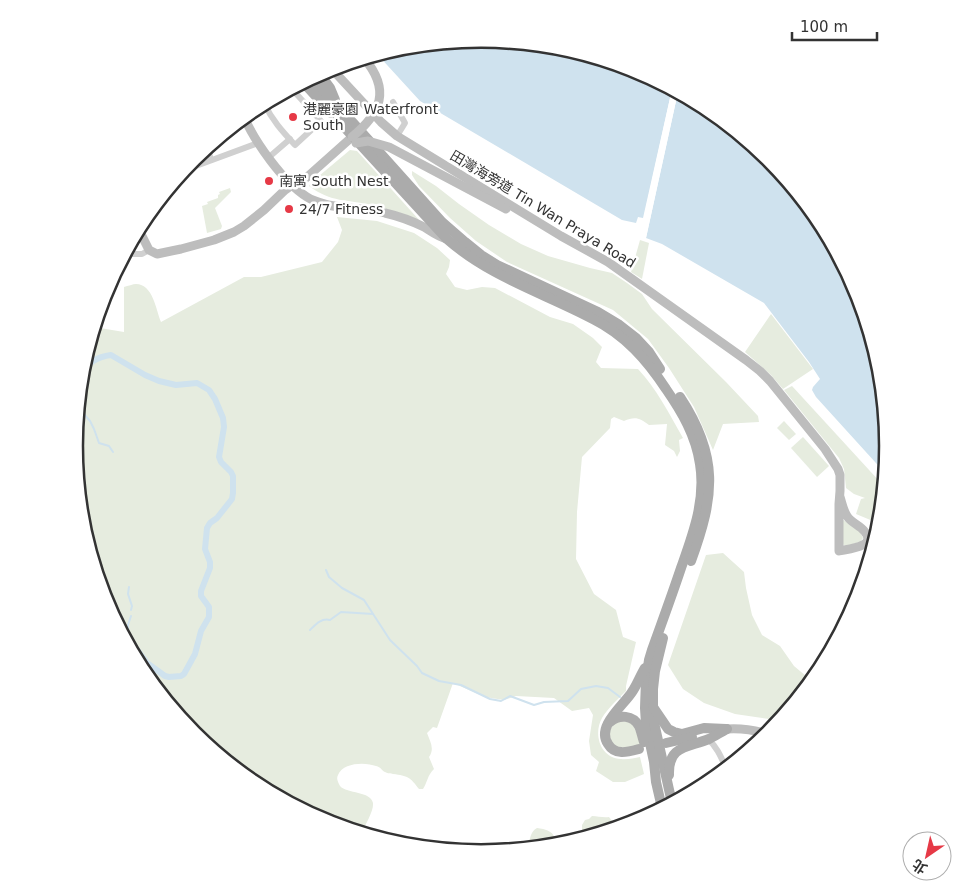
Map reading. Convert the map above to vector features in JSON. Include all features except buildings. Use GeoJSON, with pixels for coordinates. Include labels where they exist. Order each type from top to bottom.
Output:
{"type":"FeatureCollection","features":[{"type":"Feature","properties":{"kind":"main road"},"geometry":{"type":"LineString","coordinates":[[324,80],[338,106]]}},
{"type":"Feature","properties":{"kind":"main road"},"geometry":{"type":"LineString","coordinates":[[316,84],[442,222],[481,255],[598,312],[628,332],[648,352],[691,415],[700,434],[708,467],[709,493],[707,508],[699,538],[662,639],[653,689],[654,725],[670,795]]}},
{"type":"Feature","properties":{"kind":"main road"},"geometry":{"type":"LineString","coordinates":[[308,88],[447,239],[463,252],[495,272],[530,290],[586,315],[618,334],[635,349],[654,370],[690,429],[697,450],[702,489],[700,507],[692,536],[649,660],[634,691],[611,718],[604,734],[609,746],[616,751],[624,753],[639,749]]}},
{"type":"Feature","properties":{"kind":"main road"},"geometry":{"type":"LineString","coordinates":[[649,660],[646,680],[646,724],[660,800]]}},
{"type":"Feature","properties":{"kind":"main road"},"geometry":{"type":"LineString","coordinates":[[653,707],[668,729],[674,732],[682,734],[704,728],[727,729]]}},
{"type":"Feature","properties":{"kind":"main road"},"geometry":{"type":"LineString","coordinates":[[606,726],[614,718],[624,716],[631,718],[637,723],[656,782]]}},
{"type":"Feature","properties":{"kind":"main road"},"geometry":{"type":"LineString","coordinates":[[668,787],[670,760],[680,748],[708,739],[727,729]]}},
{"type":"Feature","properties":{"kind":"main road"},"geometry":{"type":"LineString","coordinates":[[666,743],[727,729]]}},
{"type":"Feature","properties":{"kind":"street"},"geometry":{"type":"LineString","coordinates":[[142,236],[149,250],[157,254],[214,240],[244,226],[292,185],[306,178],[373,117],[379,100],[379,88],[375,74],[369,64]]}},
{"type":"Feature","properties":{"kind":"street","name":"田灣海旁道 Tin Wan Praya Road"},"geometry":{"type":"LineString","coordinates":[[337,75],[381,122],[397,136],[561,236],[614,266],[760,371],[780,393],[835,463],[840,475],[839,551],[862,546],[867,538],[864,531],[848,518],[840,497]]}},
{"type":"Feature","properties":{"kind":"street"},"geometry":{"type":"LineString","coordinates":[[268,110],[276,125],[295,145],[321,120],[296,94]]}},
{"type":"Feature","properties":{"kind":"street"},"geometry":{"type":"LineString","coordinates":[[393,102],[405,123],[397,136]]}},
{"type":"Feature","properties":{"kind":"street"},"geometry":{"type":"LineString","coordinates":[[248,124],[268,158],[304,196],[320,203],[385,213],[424,227],[438,237],[447,239]]}},
{"type":"Feature","properties":{"kind":"street"},"geometry":{"type":"LineString","coordinates":[[268,158],[290,139]]}},
{"type":"Feature","properties":{"kind":"street"},"geometry":{"type":"LineString","coordinates":[[341,147],[368,141],[389,147],[529,222],[561,236]]}},
{"type":"Feature","properties":{"kind":"street"},"geometry":{"type":"LineString","coordinates":[[200,164],[258,143]]}},
{"type":"Feature","properties":{"kind":"street"},"geometry":{"type":"LineString","coordinates":[[209,155],[211,160]]}},
{"type":"Feature","properties":{"kind":"street"},"geometry":{"type":"LineString","coordinates":[[132,254],[142,254],[149,250]]}},
{"type":"Feature","properties":{"kind":"street"},"geometry":{"type":"LineString","coordinates":[[727,729],[741,728],[758,731]]}},
{"type":"Feature","properties":{"kind":"street"},"geometry":{"type":"LineString","coordinates":[[708,739],[714,744],[723,761]]}},
{"type":"Feature","properties":{"kind":"shaded area"},"geometry":{"type":"Polygon","coordinates":[[[350,150],[357,151],[420,221],[372,205],[332,198],[309,186],[350,150]]]}},
{"type":"Feature","properties":{"kind":"shaded area"},"geometry":{"type":"Polygon","coordinates":[[[412,171],[489,225],[521,244],[548,256],[612,273],[627,283],[642,294],[652,309],[726,382],[758,416],[759,422],[723,424],[713,450],[694,407],[648,339],[613,310],[507,262],[476,241],[450,218],[419,186],[412,175],[412,171]]]}},
{"type":"Feature","properties":{"kind":"shaded area"},"geometry":{"type":"Polygon","coordinates":[[[230,188],[231,192],[215,208],[222,226],[221,229],[207,233],[202,206],[218,198],[219,192],[230,188]]]}},
{"type":"Feature","properties":{"kind":"shaded area"},"geometry":{"type":"Polygon","coordinates":[[[337,217],[377,221],[414,233],[437,248],[450,260],[446,274],[455,287],[467,290],[482,287],[495,288],[550,317],[573,324],[602,347],[596,362],[601,368],[638,369],[645,376],[683,438],[679,440],[680,451],[677,457],[674,451],[665,445],[667,424],[649,425],[637,418],[624,421],[614,417],[611,419],[610,428],[582,457],[577,512],[576,559],[594,594],[616,610],[623,637],[636,642],[626,691],[610,707],[599,724],[600,744],[603,750],[614,758],[640,757],[644,774],[625,782],[613,782],[596,771],[599,762],[591,755],[589,741],[593,715],[589,708],[572,711],[554,698],[516,696],[504,700],[485,697],[453,683],[437,728],[433,727],[427,733],[432,748],[429,757],[434,769],[423,789],[419,789],[408,778],[386,773],[379,767],[372,765],[350,765],[338,775],[337,779],[343,789],[364,794],[371,799],[373,806],[365,826],[305,802],[282,790],[239,761],[219,745],[182,708],[165,688],[136,644],[113,598],[104,573],[86,497],[83,446],[86,394],[101,328],[124,332],[124,287],[136,284],[146,288],[153,298],[161,322],[244,277],[261,277],[322,262],[338,242],[342,230],[337,217]]]}},
{"type":"Feature","properties":{"kind":"shaded area"},"geometry":{"type":"Polygon","coordinates":[[[640,240],[649,243],[642,279],[631,272],[640,240]]]}},
{"type":"Feature","properties":{"kind":"shaded area"},"geometry":{"type":"Polygon","coordinates":[[[771,314],[813,369],[783,389],[771,375],[745,352],[771,314]]]}},
{"type":"Feature","properties":{"kind":"shaded area"},"geometry":{"type":"Polygon","coordinates":[[[792,386],[877,479],[871,520],[856,514],[861,499],[865,498],[854,494],[846,488],[844,469],[839,458],[784,390],[792,386]]]}},
{"type":"Feature","properties":{"kind":"shaded area"},"geometry":{"type":"Polygon","coordinates":[[[784,421],[796,434],[789,440],[777,428],[784,421]]]}},
{"type":"Feature","properties":{"kind":"shaded area"},"geometry":{"type":"Polygon","coordinates":[[[803,437],[829,466],[817,477],[791,448],[803,437]]]}},
{"type":"Feature","properties":{"kind":"shaded area"},"geometry":{"type":"Polygon","coordinates":[[[842,519],[860,532],[863,538],[860,542],[846,546],[842,544],[842,519]]]}},
{"type":"Feature","properties":{"kind":"shaded area"},"geometry":{"type":"Polygon","coordinates":[[[723,553],[744,572],[752,615],[762,635],[780,646],[794,666],[806,676],[769,719],[735,714],[704,703],[683,689],[668,665],[706,555],[723,553]]]}},
{"type":"Feature","properties":{"kind":"shaded area"},"geometry":{"type":"Polygon","coordinates":[[[618,721],[632,722],[642,746],[627,750],[612,745],[610,732],[618,721]]]}},
{"type":"Feature","properties":{"kind":"shaded area"},"geometry":{"type":"Polygon","coordinates":[[[592,816],[609,817],[612,821],[582,830],[582,825],[585,820],[592,816]]]}},
{"type":"Feature","properties":{"kind":"shaded area"},"geometry":{"type":"Polygon","coordinates":[[[537,828],[546,830],[554,837],[530,840],[532,832],[537,828]]]}},
{"type":"Feature","properties":{"kind":"water"},"geometry":{"type":"Polygon","coordinates":[[[455,48],[507,48],[533,51],[559,55],[609,69],[670,96],[643,218],[638,217],[636,223],[622,220],[420,101],[382,60],[403,55],[455,48]]]}},
{"type":"Feature","properties":{"kind":"water"},"geometry":{"type":"Polygon","coordinates":[[[676,99],[723,130],[762,164],[797,203],[826,247],[849,293],[865,342],[876,394],[878,466],[816,397],[812,390],[820,379],[764,303],[662,244],[646,238],[676,99]]]}},
{"type":"Feature","properties":{"kind":"pier"},"geometry":{"type":"Polygon","coordinates":[[[670,96],[672,97],[646,219],[643,221],[670,96]]]}},
{"type":"Feature","properties":{"kind":"pier"},"geometry":{"type":"Polygon","coordinates":[[[674,98],[676,99],[646,238],[643,238],[674,98]]]}},
{"type":"Feature","properties":{"kind":"waterway"},"geometry":{"type":"LineString","coordinates":[[92,362],[111,355],[159,381],[176,385],[197,383],[209,390],[223,418],[224,427],[219,457],[233,476],[233,493],[232,499],[207,528],[205,549],[210,562],[210,568],[201,591],[201,596],[209,607],[209,617],[201,631],[195,654],[184,674],[181,676],[165,676],[148,664]]}},
{"type":"Feature","properties":{"kind":"waterway"},"geometry":{"type":"LineString","coordinates":[[84,415],[90,421],[99,443],[109,446],[113,452]]}},
{"type":"Feature","properties":{"kind":"waterway"},"geometry":{"type":"LineString","coordinates":[[326,570],[329,577],[342,588],[364,600],[390,640],[422,673],[439,681],[461,685],[490,699],[501,701],[510,696],[534,705],[544,702],[568,701],[581,689],[596,686],[608,688],[620,697]]}},
{"type":"Feature","properties":{"kind":"waterway"},"geometry":{"type":"LineString","coordinates":[[129,587],[128,594],[132,606],[131,610]]}},
{"type":"Feature","properties":{"kind":"waterway"},"geometry":{"type":"LineString","coordinates":[[310,630],[319,622],[330,620],[341,612],[373,614]]}},
{"type":"Feature","properties":{"kind":"waterway"},"geometry":{"type":"LineString","coordinates":[[128,630],[131,616]]}},
{"type":"Feature","properties":{"kind":"place","name":"港麗豪園 Waterfront South"},"geometry":{"type":"Point","coordinates":[293,117]}},
{"type":"Feature","properties":{"kind":"place","name":"南寓 South Nest"},"geometry":{"type":"Point","coordinates":[269,181]}},
{"type":"Feature","properties":{"kind":"place","name":"24/7 Fitness"},"geometry":{"type":"Point","coordinates":[289,209]}}]}
